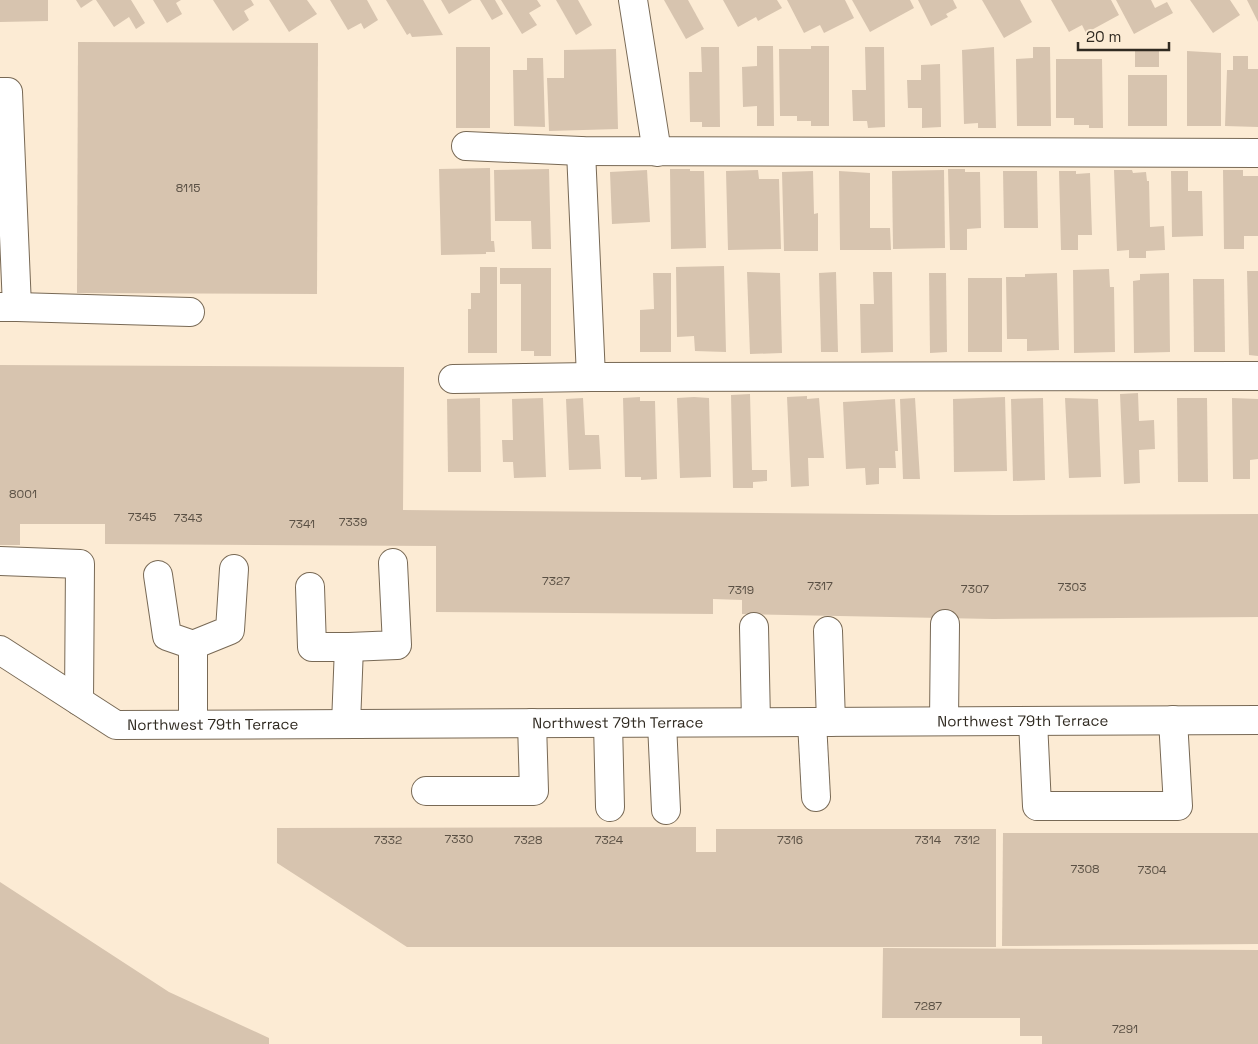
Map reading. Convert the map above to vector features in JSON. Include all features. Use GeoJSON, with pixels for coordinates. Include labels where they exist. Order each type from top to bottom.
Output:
{"type":"FeatureCollection","features":[{"type":"Feature","properties":{"kind":"street"},"geometry":{"type":"LineString","coordinates":[[633,0],[657,152]]}},
{"type":"Feature","properties":{"kind":"street"},"geometry":{"type":"LineString","coordinates":[[0,92],[8,92],[9,307],[190,312]]}},
{"type":"Feature","properties":{"kind":"street"},"geometry":{"type":"LineString","coordinates":[[466,146],[657,152],[1258,153]]}},
{"type":"Feature","properties":{"kind":"street"},"geometry":{"type":"LineString","coordinates":[[581,151],[591,377]]}},
{"type":"Feature","properties":{"kind":"street"},"geometry":{"type":"LineString","coordinates":[[453,379],[1258,376]]}},
{"type":"Feature","properties":{"kind":"street"},"geometry":{"type":"LineString","coordinates":[[0,561],[80,564],[79,701]]}},
{"type":"Feature","properties":{"kind":"street"},"geometry":{"type":"LineString","coordinates":[[310,587],[312,647],[397,645],[393,562]]}},
{"type":"Feature","properties":{"kind":"street"},"geometry":{"type":"LineString","coordinates":[[158,575],[167,636],[193,645],[230,630],[234,569]]}},
{"type":"Feature","properties":{"kind":"street"},"geometry":{"type":"LineString","coordinates":[[944,721],[945,624]]}},
{"type":"Feature","properties":{"kind":"street"},"geometry":{"type":"LineString","coordinates":[[754,627],[756,722]]}},
{"type":"Feature","properties":{"kind":"street"},"geometry":{"type":"LineString","coordinates":[[816,797],[828,631]]}},
{"type":"Feature","properties":{"kind":"street"},"geometry":{"type":"LineString","coordinates":[[193,645],[193,724]]}},
{"type":"Feature","properties":{"kind":"street"},"geometry":{"type":"LineString","coordinates":[[346,724],[349,647]]}},
{"type":"Feature","properties":{"kind":"street","name":"Northwest 79th Terrace"},"geometry":{"type":"LineString","coordinates":[[0,650],[116,725],[1258,720]]}},
{"type":"Feature","properties":{"kind":"street"},"geometry":{"type":"LineString","coordinates":[[1033,721],[1037,806],[1178,806],[1173,720]]}},
{"type":"Feature","properties":{"kind":"street"},"geometry":{"type":"LineString","coordinates":[[426,791],[534,792],[532,723]]}},
{"type":"Feature","properties":{"kind":"street"},"geometry":{"type":"LineString","coordinates":[[608,723],[610,806]]}},
{"type":"Feature","properties":{"kind":"street"},"geometry":{"type":"LineString","coordinates":[[662,723],[666,810]]}},
{"type":"Feature","properties":{"kind":"building"},"geometry":{"type":"Polygon","coordinates":[[[0,0],[48,0],[48,21],[0,22],[0,0]]]}},
{"type":"Feature","properties":{"kind":"building"},"geometry":{"type":"Polygon","coordinates":[[[76,0],[93,0],[81,8],[76,0]]]}},
{"type":"Feature","properties":{"kind":"building"},"geometry":{"type":"Polygon","coordinates":[[[96,0],[131,0],[145,23],[136,29],[129,17],[114,27],[96,0]]]}},
{"type":"Feature","properties":{"kind":"building"},"geometry":{"type":"Polygon","coordinates":[[[153,0],[181,0],[176,3],[182,14],[167,23],[153,0]]]}},
{"type":"Feature","properties":{"kind":"building"},"geometry":{"type":"Polygon","coordinates":[[[213,0],[251,0],[254,5],[244,11],[249,20],[233,31],[213,0]]]}},
{"type":"Feature","properties":{"kind":"building"},"geometry":{"type":"Polygon","coordinates":[[[269,0],[307,0],[317,14],[289,32],[269,0]]]}},
{"type":"Feature","properties":{"kind":"building"},"geometry":{"type":"Polygon","coordinates":[[[330,0],[367,0],[378,20],[364,29],[361,23],[348,30],[330,0]]]}},
{"type":"Feature","properties":{"kind":"building"},"geometry":{"type":"Polygon","coordinates":[[[386,0],[423,0],[443,35],[412,37],[410,33],[407,35],[386,0]]]}},
{"type":"Feature","properties":{"kind":"building"},"geometry":{"type":"Polygon","coordinates":[[[441,0],[472,0],[449,14],[441,0]]]}},
{"type":"Feature","properties":{"kind":"building"},"geometry":{"type":"Polygon","coordinates":[[[480,0],[495,0],[503,14],[492,20],[480,0]]]}},
{"type":"Feature","properties":{"kind":"building"},"geometry":{"type":"Polygon","coordinates":[[[501,0],[537,0],[541,6],[529,13],[537,25],[522,34],[501,0]]]}},
{"type":"Feature","properties":{"kind":"building"},"geometry":{"type":"Polygon","coordinates":[[[556,0],[578,0],[592,25],[576,35],[556,0]]]}},
{"type":"Feature","properties":{"kind":"building"},"geometry":{"type":"Polygon","coordinates":[[[664,0],[688,0],[704,29],[686,39],[664,0]]]}},
{"type":"Feature","properties":{"kind":"building"},"geometry":{"type":"Polygon","coordinates":[[[723,0],[777,0],[782,8],[758,21],[756,17],[738,27],[723,0]]]}},
{"type":"Feature","properties":{"kind":"building"},"geometry":{"type":"Polygon","coordinates":[[[787,0],[845,0],[854,18],[824,33],[820,25],[804,33],[787,0]]]}},
{"type":"Feature","properties":{"kind":"building"},"geometry":{"type":"Polygon","coordinates":[[[852,0],[910,0],[914,8],[870,32],[852,0]]]}},
{"type":"Feature","properties":{"kind":"building"},"geometry":{"type":"Polygon","coordinates":[[[918,0],[953,0],[957,8],[946,14],[948,17],[931,26],[918,0]]]}},
{"type":"Feature","properties":{"kind":"building"},"geometry":{"type":"Polygon","coordinates":[[[982,0],[1020,0],[1032,22],[1004,38],[982,0]]]}},
{"type":"Feature","properties":{"kind":"building"},"geometry":{"type":"Polygon","coordinates":[[[1051,0],[1111,0],[1119,15],[1086,33],[1082,25],[1069,32],[1051,0]]]}},
{"type":"Feature","properties":{"kind":"building"},"geometry":{"type":"Polygon","coordinates":[[[1116,0],[1151,0],[1155,8],[1167,2],[1173,13],[1134,34],[1116,0]]]}},
{"type":"Feature","properties":{"kind":"building"},"geometry":{"type":"Polygon","coordinates":[[[1190,0],[1230,0],[1240,15],[1213,33],[1190,0]]]}},
{"type":"Feature","properties":{"kind":"building"},"geometry":{"type":"Polygon","coordinates":[[[1247,0],[1258,0],[1258,22],[1247,0]]]}},
{"type":"Feature","properties":{"kind":"building"},"geometry":{"type":"Polygon","coordinates":[[[78,42],[318,43],[317,294],[77,293],[78,42]]]}},
{"type":"Feature","properties":{"kind":"building"},"geometry":{"type":"Polygon","coordinates":[[[757,46],[773,46],[774,126],[757,126],[757,106],[743,107],[742,67],[757,66],[757,46]]]}},
{"type":"Feature","properties":{"kind":"building"},"geometry":{"type":"Polygon","coordinates":[[[811,46],[829,46],[829,126],[811,126],[811,121],[797,121],[797,116],[780,116],[779,49],[811,49],[811,46]]]}},
{"type":"Feature","properties":{"kind":"building"},"geometry":{"type":"Polygon","coordinates":[[[456,47],[490,47],[490,128],[456,128],[456,47]]]}},
{"type":"Feature","properties":{"kind":"building"},"geometry":{"type":"Polygon","coordinates":[[[701,47],[719,47],[720,127],[702,127],[702,122],[690,122],[689,72],[702,72],[701,47]]]}},
{"type":"Feature","properties":{"kind":"building"},"geometry":{"type":"Polygon","coordinates":[[[865,47],[884,47],[885,127],[868,128],[867,121],[853,121],[852,90],[866,90],[865,47]]]}},
{"type":"Feature","properties":{"kind":"building"},"geometry":{"type":"Polygon","coordinates":[[[994,47],[996,128],[978,128],[978,123],[964,124],[962,50],[994,47]]]}},
{"type":"Feature","properties":{"kind":"building"},"geometry":{"type":"Polygon","coordinates":[[[1033,47],[1050,47],[1051,126],[1017,126],[1016,59],[1033,58],[1033,47]]]}},
{"type":"Feature","properties":{"kind":"building"},"geometry":{"type":"Polygon","coordinates":[[[616,49],[618,129],[549,131],[547,78],[564,78],[564,50],[616,49]]]}},
{"type":"Feature","properties":{"kind":"building"},"geometry":{"type":"Polygon","coordinates":[[[1135,51],[1159,51],[1159,67],[1135,67],[1135,51]]]}},
{"type":"Feature","properties":{"kind":"building"},"geometry":{"type":"Polygon","coordinates":[[[1187,51],[1221,53],[1221,126],[1187,126],[1187,51]]]}},
{"type":"Feature","properties":{"kind":"building"},"geometry":{"type":"Polygon","coordinates":[[[1233,56],[1248,56],[1248,69],[1258,69],[1258,127],[1225,126],[1227,70],[1233,70],[1233,56]]]}},
{"type":"Feature","properties":{"kind":"building"},"geometry":{"type":"Polygon","coordinates":[[[527,58],[543,58],[545,127],[514,126],[513,70],[527,70],[527,58]]]}},
{"type":"Feature","properties":{"kind":"building"},"geometry":{"type":"Polygon","coordinates":[[[1056,59],[1102,59],[1103,128],[1089,128],[1089,125],[1074,125],[1074,118],[1056,118],[1056,59]]]}},
{"type":"Feature","properties":{"kind":"building"},"geometry":{"type":"Polygon","coordinates":[[[940,64],[941,127],[922,128],[922,108],[908,108],[907,80],[921,80],[921,65],[940,64]]]}},
{"type":"Feature","properties":{"kind":"building"},"geometry":{"type":"Polygon","coordinates":[[[1128,75],[1167,75],[1167,126],[1128,126],[1128,75]]]}},
{"type":"Feature","properties":{"kind":"building"},"geometry":{"type":"Polygon","coordinates":[[[490,168],[491,241],[494,241],[495,252],[441,255],[439,169],[490,168]]]}},
{"type":"Feature","properties":{"kind":"building"},"geometry":{"type":"Polygon","coordinates":[[[549,169],[551,249],[532,249],[531,221],[495,221],[494,170],[549,169]]]}},
{"type":"Feature","properties":{"kind":"building"},"geometry":{"type":"Polygon","coordinates":[[[670,169],[704,171],[706,248],[671,249],[670,169]]]}},
{"type":"Feature","properties":{"kind":"building"},"geometry":{"type":"Polygon","coordinates":[[[948,169],[965,169],[965,172],[980,172],[981,228],[967,229],[967,250],[950,250],[948,169]]]}},
{"type":"Feature","properties":{"kind":"building"},"geometry":{"type":"Polygon","coordinates":[[[647,170],[650,222],[612,224],[610,172],[647,170]]]}},
{"type":"Feature","properties":{"kind":"building"},"geometry":{"type":"Polygon","coordinates":[[[758,170],[759,179],[779,179],[781,249],[728,250],[726,171],[758,170]]]}},
{"type":"Feature","properties":{"kind":"building"},"geometry":{"type":"Polygon","coordinates":[[[944,170],[945,248],[893,249],[892,171],[944,170]]]}},
{"type":"Feature","properties":{"kind":"building"},"geometry":{"type":"Polygon","coordinates":[[[1114,170],[1132,170],[1133,173],[1146,172],[1147,181],[1149,181],[1150,227],[1164,226],[1165,250],[1146,251],[1146,258],[1129,258],[1129,250],[1117,251],[1114,170]]]}},
{"type":"Feature","properties":{"kind":"building"},"geometry":{"type":"Polygon","coordinates":[[[1223,170],[1243,170],[1243,176],[1258,176],[1258,236],[1244,236],[1244,249],[1224,249],[1223,170]]]}},
{"type":"Feature","properties":{"kind":"building"},"geometry":{"type":"Polygon","coordinates":[[[813,171],[814,214],[818,213],[818,251],[784,251],[782,172],[813,171]]]}},
{"type":"Feature","properties":{"kind":"building"},"geometry":{"type":"Polygon","coordinates":[[[839,171],[870,173],[870,228],[890,228],[891,250],[840,250],[839,171]]]}},
{"type":"Feature","properties":{"kind":"building"},"geometry":{"type":"Polygon","coordinates":[[[1003,171],[1037,171],[1038,228],[1004,228],[1003,171]]]}},
{"type":"Feature","properties":{"kind":"building"},"geometry":{"type":"Polygon","coordinates":[[[1059,171],[1076,171],[1076,174],[1090,173],[1092,235],[1078,235],[1078,250],[1061,250],[1059,171]]]}},
{"type":"Feature","properties":{"kind":"building"},"geometry":{"type":"Polygon","coordinates":[[[1171,171],[1188,171],[1188,191],[1202,191],[1203,236],[1172,237],[1171,171]]]}},
{"type":"Feature","properties":{"kind":"building"},"geometry":{"type":"Polygon","coordinates":[[[724,266],[726,352],[695,351],[694,336],[677,337],[676,267],[724,266]]]}},
{"type":"Feature","properties":{"kind":"building"},"geometry":{"type":"Polygon","coordinates":[[[480,267],[497,267],[497,353],[468,353],[468,309],[471,309],[471,293],[480,293],[480,267]]]}},
{"type":"Feature","properties":{"kind":"building"},"geometry":{"type":"Polygon","coordinates":[[[500,268],[551,268],[551,356],[534,356],[534,351],[521,351],[521,284],[500,284],[500,268]]]}},
{"type":"Feature","properties":{"kind":"building"},"geometry":{"type":"Polygon","coordinates":[[[1109,269],[1110,287],[1114,287],[1115,352],[1074,353],[1073,270],[1109,269]]]}},
{"type":"Feature","properties":{"kind":"building"},"geometry":{"type":"Polygon","coordinates":[[[1247,271],[1258,271],[1258,356],[1249,355],[1247,271]]]}},
{"type":"Feature","properties":{"kind":"building"},"geometry":{"type":"Polygon","coordinates":[[[747,272],[780,273],[782,353],[750,354],[747,272]]]}},
{"type":"Feature","properties":{"kind":"building"},"geometry":{"type":"Polygon","coordinates":[[[836,272],[838,352],[821,352],[819,273],[836,272]]]}},
{"type":"Feature","properties":{"kind":"building"},"geometry":{"type":"Polygon","coordinates":[[[873,272],[892,272],[893,352],[861,353],[860,304],[874,304],[873,272]]]}},
{"type":"Feature","properties":{"kind":"building"},"geometry":{"type":"Polygon","coordinates":[[[653,273],[671,273],[671,352],[640,352],[640,310],[654,309],[653,273]]]}},
{"type":"Feature","properties":{"kind":"building"},"geometry":{"type":"Polygon","coordinates":[[[929,273],[946,273],[947,352],[930,353],[929,273]]]}},
{"type":"Feature","properties":{"kind":"building"},"geometry":{"type":"Polygon","coordinates":[[[1057,273],[1059,350],[1027,351],[1027,339],[1007,339],[1006,277],[1025,277],[1025,274],[1057,273]]]}},
{"type":"Feature","properties":{"kind":"building"},"geometry":{"type":"Polygon","coordinates":[[[1169,273],[1170,352],[1134,353],[1133,281],[1140,280],[1140,274],[1169,273]]]}},
{"type":"Feature","properties":{"kind":"building"},"geometry":{"type":"Polygon","coordinates":[[[968,278],[1002,278],[1002,352],[968,352],[968,278]]]}},
{"type":"Feature","properties":{"kind":"building"},"geometry":{"type":"Polygon","coordinates":[[[1193,279],[1224,279],[1225,352],[1194,352],[1193,279]]]}},
{"type":"Feature","properties":{"kind":"building"},"geometry":{"type":"Polygon","coordinates":[[[0,365],[404,367],[403,510],[994,515],[1258,514],[1258,617],[993,619],[742,614],[742,600],[713,599],[713,614],[436,612],[436,546],[105,544],[105,524],[20,524],[20,545],[0,545],[0,365]]]}},
{"type":"Feature","properties":{"kind":"building"},"geometry":{"type":"Polygon","coordinates":[[[1138,393],[1139,421],[1154,420],[1155,449],[1139,450],[1140,483],[1124,484],[1120,394],[1138,393]]]}},
{"type":"Feature","properties":{"kind":"building"},"geometry":{"type":"Polygon","coordinates":[[[750,394],[752,470],[767,470],[767,481],[753,482],[753,488],[733,488],[731,395],[750,394]]]}},
{"type":"Feature","properties":{"kind":"building"},"geometry":{"type":"Polygon","coordinates":[[[807,396],[807,399],[819,398],[824,458],[808,458],[809,486],[791,487],[787,397],[807,396]]]}},
{"type":"Feature","properties":{"kind":"building"},"geometry":{"type":"Polygon","coordinates":[[[640,397],[640,401],[655,401],[657,479],[641,480],[641,477],[625,477],[623,398],[640,397]]]}},
{"type":"Feature","properties":{"kind":"building"},"geometry":{"type":"Polygon","coordinates":[[[1005,397],[1007,471],[954,472],[953,399],[1005,397]]]}},
{"type":"Feature","properties":{"kind":"building"},"geometry":{"type":"Polygon","coordinates":[[[480,398],[481,472],[448,472],[447,399],[480,398]]]}},
{"type":"Feature","properties":{"kind":"building"},"geometry":{"type":"Polygon","coordinates":[[[543,398],[546,477],[514,478],[513,462],[503,462],[502,440],[513,440],[512,399],[543,398]]]}},
{"type":"Feature","properties":{"kind":"building"},"geometry":{"type":"Polygon","coordinates":[[[583,398],[585,435],[599,435],[601,469],[569,470],[566,399],[583,398]]]}},
{"type":"Feature","properties":{"kind":"building"},"geometry":{"type":"Polygon","coordinates":[[[677,398],[709,398],[711,477],[680,478],[677,398]]]}},
{"type":"Feature","properties":{"kind":"building"},"geometry":{"type":"Polygon","coordinates":[[[915,398],[920,479],[903,479],[900,399],[915,398]]]}},
{"type":"Feature","properties":{"kind":"building"},"geometry":{"type":"Polygon","coordinates":[[[1043,398],[1045,480],[1013,481],[1011,399],[1043,398]]]}},
{"type":"Feature","properties":{"kind":"building"},"geometry":{"type":"Polygon","coordinates":[[[1065,398],[1098,399],[1101,477],[1069,478],[1065,398]]]}},
{"type":"Feature","properties":{"kind":"building"},"geometry":{"type":"Polygon","coordinates":[[[1177,398],[1207,398],[1208,482],[1178,482],[1177,398]]]}},
{"type":"Feature","properties":{"kind":"building"},"geometry":{"type":"Polygon","coordinates":[[[1232,398],[1258,399],[1258,459],[1250,460],[1250,479],[1233,479],[1232,398]]]}},
{"type":"Feature","properties":{"kind":"building"},"geometry":{"type":"Polygon","coordinates":[[[895,399],[898,451],[895,451],[896,468],[879,468],[879,484],[866,485],[865,468],[846,469],[843,402],[895,399]]]}},
{"type":"Feature","properties":{"kind":"building"},"geometry":{"type":"Polygon","coordinates":[[[696,827],[696,852],[716,852],[716,829],[996,829],[996,947],[407,947],[277,863],[277,828],[696,827]]]}},
{"type":"Feature","properties":{"kind":"building"},"geometry":{"type":"Polygon","coordinates":[[[1003,833],[1258,833],[1258,944],[1002,946],[1003,833]]]}},
{"type":"Feature","properties":{"kind":"building"},"geometry":{"type":"Polygon","coordinates":[[[0,882],[169,992],[269,1038],[269,1044],[0,1044],[0,882]]]}},
{"type":"Feature","properties":{"kind":"building"},"geometry":{"type":"Polygon","coordinates":[[[883,948],[1258,950],[1258,1044],[1042,1044],[1042,1036],[1020,1036],[1020,1018],[882,1018],[883,948]]]}}]}
